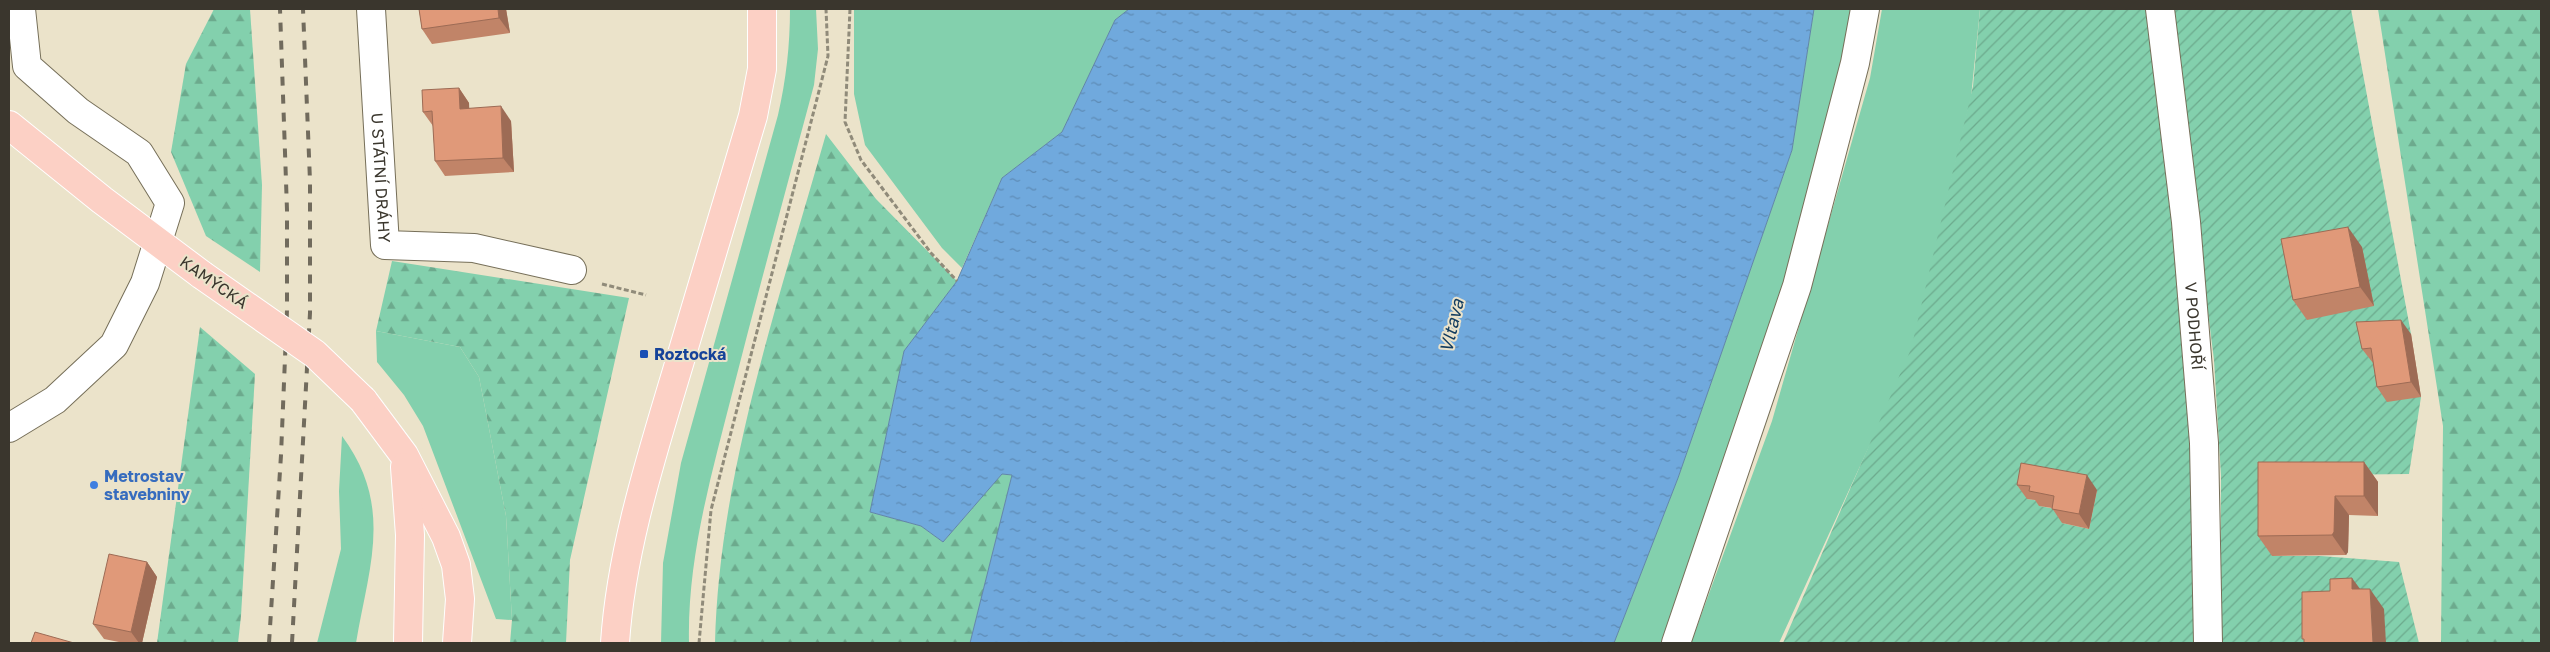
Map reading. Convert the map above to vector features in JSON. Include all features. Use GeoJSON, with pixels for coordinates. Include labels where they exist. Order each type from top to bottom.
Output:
{"type":"FeatureCollection","features":[{"type":"Feature","properties":{"kind":"main road"},"geometry":{"type":"LineString","coordinates":[[615,643],[626,570],[642,496],[665,409],[753,116],[762,69],[762,9]]}},
{"type":"Feature","properties":{"kind":"main road","name":"KAMÝCKÁ"},"geometry":{"type":"LineString","coordinates":[[9,125],[202,275],[315,354],[363,400],[404,455],[446,537],[456,565],[460,599],[457,643]]}},
{"type":"Feature","properties":{"kind":"main road"},"geometry":{"type":"LineString","coordinates":[[404,455],[410,535],[407,639]]}},
{"type":"Feature","properties":{"kind":"street"},"geometry":{"type":"LineString","coordinates":[[9,428],[20,410],[56,400],[114,345],[145,283],[170,203],[139,153],[78,111],[27,66],[21,9]]}},
{"type":"Feature","properties":{"kind":"street","name":"U STÁTNÍ DRÁHY"},"geometry":{"type":"LineString","coordinates":[[370,9],[385,245],[474,248],[572,270]]}},
{"type":"Feature","properties":{"kind":"street"},"geometry":{"type":"LineString","coordinates":[[1676,643],[1797,286],[1855,63],[1865,9]]}},
{"type":"Feature","properties":{"kind":"street","name":"V PODHOŘÍ"},"geometry":{"type":"LineString","coordinates":[[2160,9],[2186,222],[2204,443],[2208,643]]}},
{"type":"Feature","properties":{"kind":"path"},"geometry":{"type":"LineString","coordinates":[[699,643],[711,510],[828,56],[826,9]]}},
{"type":"Feature","properties":{"kind":"path"},"geometry":{"type":"LineString","coordinates":[[850,9],[845,122],[861,160],[931,252],[957,282]]}},
{"type":"Feature","properties":{"kind":"path"},"geometry":{"type":"LineString","coordinates":[[606,286],[646,295]]}},
{"type":"Feature","properties":{"kind":"green space"},"geometry":{"type":"Polygon","coordinates":[[[214,9],[250,9],[262,185],[260,272],[206,236],[171,152],[186,64],[214,9]]]}},
{"type":"Feature","properties":{"kind":"green space"},"geometry":{"type":"Polygon","coordinates":[[[790,9],[816,9],[818,49],[814,85],[702,515],[692,579],[689,643],[661,643],[663,563],[681,463],[778,115],[787,62],[790,9]]]}},
{"type":"Feature","properties":{"kind":"green space"},"geometry":{"type":"Polygon","coordinates":[[[854,9],[1129,9],[1115,20],[1062,132],[1002,178],[962,268],[942,248],[865,145],[854,94],[854,9]]]}},
{"type":"Feature","properties":{"kind":"green space"},"geometry":{"type":"Polygon","coordinates":[[[1814,9],[1855,9],[1789,286],[1719,488],[1661,643],[1614,643],[1678,478],[1792,150],[1814,9]]]}},
{"type":"Feature","properties":{"kind":"green space"},"geometry":{"type":"Polygon","coordinates":[[[1882,9],[1980,9],[1971,97],[1910,357],[1779,643],[1691,643],[1772,421],[1870,78],[1882,9]]]}},
{"type":"Feature","properties":{"kind":"green space"},"geometry":{"type":"Polygon","coordinates":[[[1980,9],[2150,9],[2198,362],[2206,486],[2206,643],[1783,643],[1911,349],[1973,86],[1980,9]],[[2032,478],[2027,499],[2040,501],[2040,506],[2065,511],[2062,523],[2089,529],[2097,490],[2032,478]]]}},
{"type":"Feature","properties":{"kind":"green space"},"geometry":{"type":"Polygon","coordinates":[[[2170,9],[2351,9],[2411,334],[2382,363],[2421,397],[2409,474],[2321,475],[2272,556],[2321,556],[2399,562],[2419,643],[2220,643],[2221,476],[2214,360],[2170,9]]]}},
{"type":"Feature","properties":{"kind":"green space"},"geometry":{"type":"Polygon","coordinates":[[[2378,9],[2541,9],[2541,643],[2441,643],[2443,426],[2378,9]]]}},
{"type":"Feature","properties":{"kind":"green space"},"geometry":{"type":"Polygon","coordinates":[[[826,134],[876,199],[957,281],[904,351],[870,512],[921,526],[943,542],[1002,474],[1012,475],[970,643],[715,643],[719,579],[740,450],[772,322],[826,134]]]}},
{"type":"Feature","properties":{"kind":"green space"},"geometry":{"type":"Polygon","coordinates":[[[392,261],[629,298],[570,560],[566,643],[510,643],[512,620],[506,516],[479,377],[460,347],[376,331],[392,261]]]}},
{"type":"Feature","properties":{"kind":"green space"},"geometry":{"type":"Polygon","coordinates":[[[200,327],[255,374],[238,643],[157,643],[200,327]]]}},
{"type":"Feature","properties":{"kind":"green space"},"geometry":{"type":"Polygon","coordinates":[[[376,331],[460,347],[479,377],[506,516],[512,620],[496,619],[423,426],[404,395],[377,362],[376,331]]]}},
{"type":"Feature","properties":{"kind":"green space"},"geometry":{"type":"Polygon","coordinates":[[[342,436],[358,462],[368,487],[373,512],[371,562],[356,643],[317,643],[341,549],[339,491],[342,436]]]}},
{"type":"Feature","properties":{"kind":"water","name":"Vltava"},"geometry":{"type":"Polygon","coordinates":[[[1129,9],[1814,9],[1792,150],[1678,478],[1614,643],[970,643],[1012,475],[1002,474],[943,542],[921,526],[870,512],[904,351],[957,281],[1002,178],[1062,132],[1115,20],[1129,9]]]}},
{"type":"Feature","properties":{"kind":"building"},"geometry":{"type":"Polygon","coordinates":[[[419,9],[498,9],[499,18],[422,29],[419,9]]]}},
{"type":"Feature","properties":{"kind":"building"},"geometry":{"type":"Polygon","coordinates":[[[459,88],[460,109],[501,106],[503,158],[435,161],[432,111],[423,112],[422,90],[459,88]]]}},
{"type":"Feature","properties":{"kind":"building"},"geometry":{"type":"Polygon","coordinates":[[[2348,227],[2360,287],[2293,300],[2281,239],[2348,227]]]}},
{"type":"Feature","properties":{"kind":"building"},"geometry":{"type":"Polygon","coordinates":[[[2401,320],[2411,382],[2377,387],[2371,348],[2362,349],[2356,322],[2401,320]]]}},
{"type":"Feature","properties":{"kind":"building"},"geometry":{"type":"Polygon","coordinates":[[[2258,462],[2364,462],[2364,496],[2335,496],[2334,532],[2332,535],[2258,536],[2258,462]]]}},
{"type":"Feature","properties":{"kind":"building"},"geometry":{"type":"Polygon","coordinates":[[[2021,463],[2087,475],[2079,514],[2052,509],[2054,496],[2029,491],[2030,486],[2017,485],[2021,463]]]}},
{"type":"Feature","properties":{"kind":"building"},"geometry":{"type":"Polygon","coordinates":[[[109,554],[147,562],[131,632],[93,624],[109,554]]]}},
{"type":"Feature","properties":{"kind":"building"},"geometry":{"type":"Polygon","coordinates":[[[2352,578],[2352,589],[2370,589],[2373,643],[2304,643],[2304,639],[2302,639],[2302,592],[2330,591],[2330,579],[2352,578]]]}},
{"type":"Feature","properties":{"kind":"building"},"geometry":{"type":"Polygon","coordinates":[[[35,632],[74,643],[31,643],[35,632]]]}},
{"type":"Feature","properties":{"kind":"railway"},"geometry":{"type":"LineString","coordinates":[[269,643],[281,455],[287,310],[287,210],[280,9]]}},
{"type":"Feature","properties":{"kind":"railway"},"geometry":{"type":"LineString","coordinates":[[292,643],[310,313],[310,181],[303,9]]}},
{"type":"Feature","properties":{"kind":"place","name":"Roztocká"},"geometry":{"type":"Point","coordinates":[644,354]}},
{"type":"Feature","properties":{"kind":"place","name":"Metrostav stavebniny"},"geometry":{"type":"Point","coordinates":[94,485]}}]}
